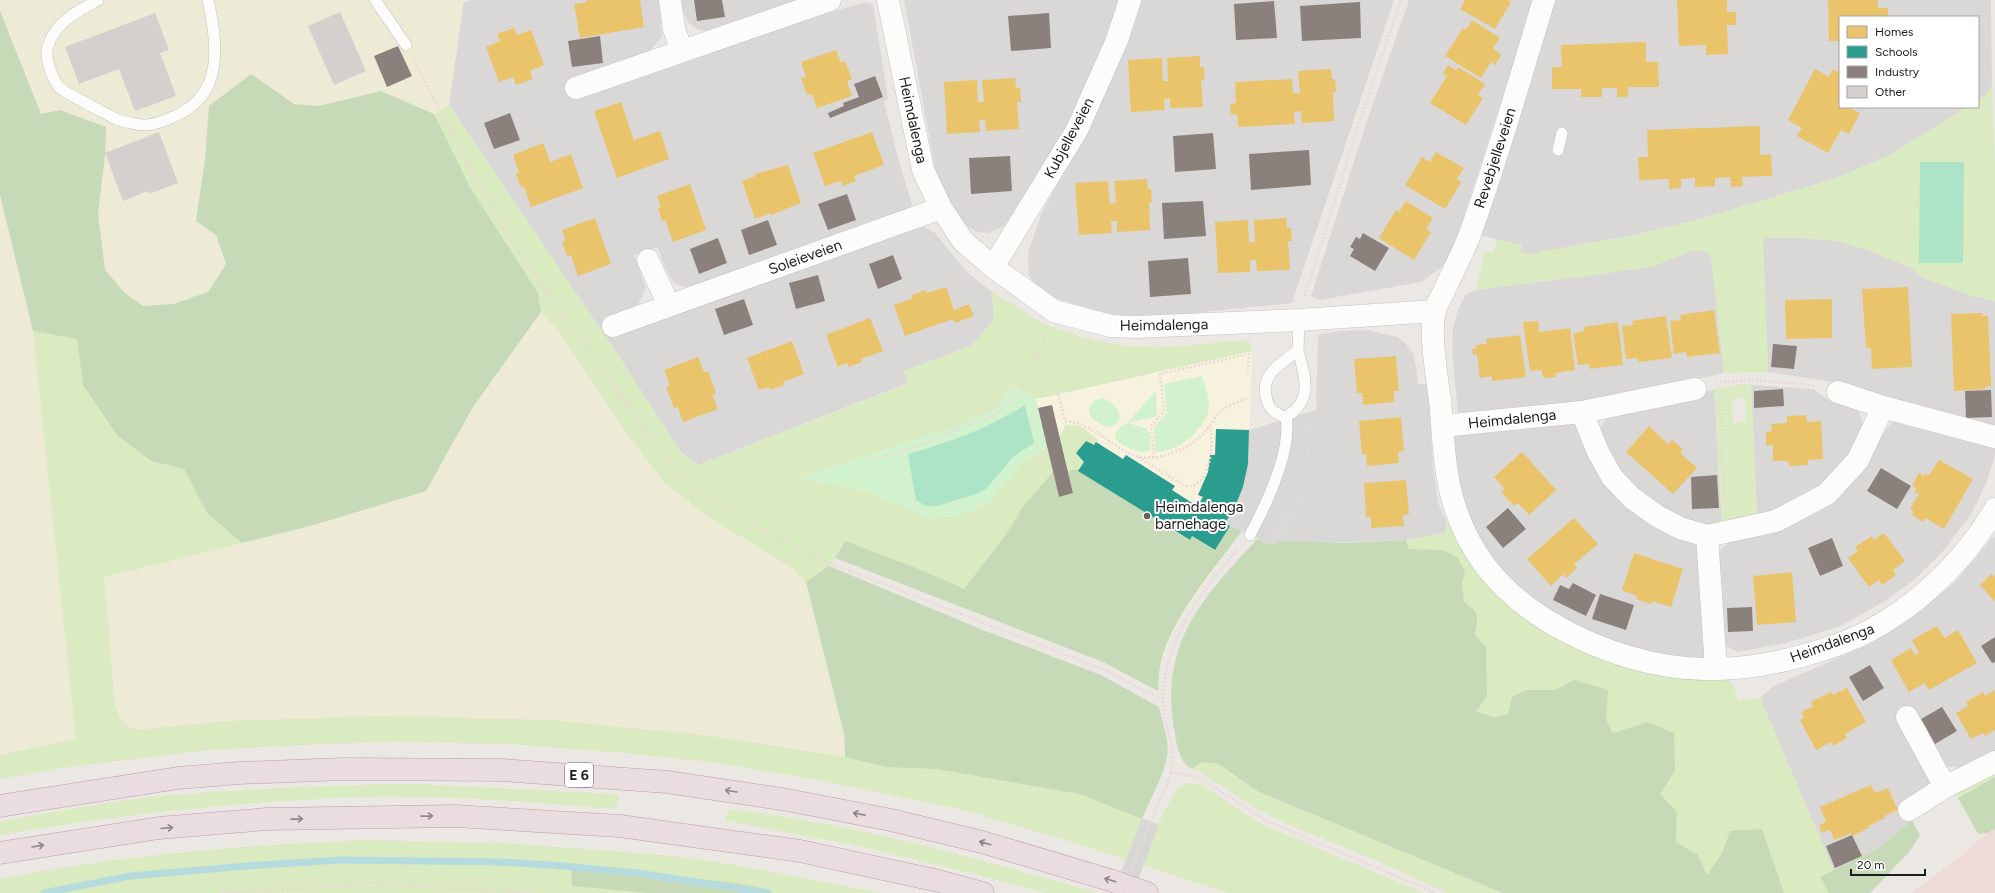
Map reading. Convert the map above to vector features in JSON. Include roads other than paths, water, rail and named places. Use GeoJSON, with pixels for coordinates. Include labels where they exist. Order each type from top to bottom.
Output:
{"type":"FeatureCollection","features":[{"type":"Feature","properties":{"kind":"highway","name":"E 6"},"geometry":{"type":"LineString","coordinates":[[0,806],[178,778],[239,773],[344,769],[501,770],[667,782],[782,799],[891,820],[982,842],[1113,881],[1147,893]]}},
{"type":"Feature","properties":{"kind":"highway"},"geometry":{"type":"LineString","coordinates":[[0,853],[43,845],[167,828],[268,819],[455,816],[620,826],[800,851],[939,881],[983,893]]}},
{"type":"Feature","properties":{"kind":"street"},"geometry":{"type":"LineString","coordinates":[[670,0],[674,28],[682,52]]}},
{"type":"Feature","properties":{"kind":"street"},"geometry":{"type":"LineString","coordinates":[[576,88],[830,0]]}},
{"type":"Feature","properties":{"kind":"street","name":"Heimdalenga"},"geometry":{"type":"LineString","coordinates":[[888,0],[923,170],[942,208],[963,241],[992,267],[1054,311],[1112,326],[1136,328],[1299,320],[1435,311],[1434,344],[1448,479],[1461,526],[1477,556],[1503,587],[1528,609],[1569,634],[1598,646],[1635,658],[1676,667],[1716,669],[1774,664],[1843,642],[1882,624],[1920,597],[1942,576],[1968,548],[1995,509]]}},
{"type":"Feature","properties":{"kind":"street","name":"Kubjelleveien"},"geometry":{"type":"LineString","coordinates":[[992,267],[1077,130],[1117,40],[1130,0]]}},
{"type":"Feature","properties":{"kind":"street","name":"Revebjelleveien"},"geometry":{"type":"LineString","coordinates":[[1435,311],[1469,236],[1544,0]]}},
{"type":"Feature","properties":{"kind":"street","name":"Soleieveien"},"geometry":{"type":"LineString","coordinates":[[613,326],[942,208]]}},
{"type":"Feature","properties":{"kind":"street"},"geometry":{"type":"LineString","coordinates":[[648,260],[669,306]]}},
{"type":"Feature","properties":{"kind":"street","name":"Heimdalenga"},"geometry":{"type":"LineString","coordinates":[[1442,426],[1582,412],[1695,389]]}},
{"type":"Feature","properties":{"kind":"street"},"geometry":{"type":"LineString","coordinates":[[1838,392],[1883,407],[1995,437]]}},
{"type":"Feature","properties":{"kind":"street"},"geometry":{"type":"LineString","coordinates":[[1582,412],[1598,452],[1612,477],[1632,498],[1657,516],[1675,525],[1717,534],[1776,521],[1827,494],[1858,460],[1883,407]]}},
{"type":"Feature","properties":{"kind":"street"},"geometry":{"type":"LineString","coordinates":[[1716,669],[1717,534]]}},
{"type":"Feature","properties":{"kind":"street"},"geometry":{"type":"LineString","coordinates":[[1907,718],[1945,787]]}},
{"type":"Feature","properties":{"kind":"street"},"geometry":{"type":"LineString","coordinates":[[1909,810],[1945,787],[1995,762]]}},
{"type":"Feature","properties":{"kind":"lane"},"geometry":{"type":"LineString","coordinates":[[98,0],[78,11],[57,27],[47,47],[51,75],[61,88],[117,119],[146,125],[164,121],[183,112],[204,94],[213,72],[214,28],[208,0]]}},
{"type":"Feature","properties":{"kind":"lane"},"geometry":{"type":"LineString","coordinates":[[375,0],[406,45]]}},
{"type":"Feature","properties":{"kind":"lane"},"geometry":{"type":"LineString","coordinates":[[1558,150],[1562,133]]}},
{"type":"Feature","properties":{"kind":"lane"},"geometry":{"type":"LineString","coordinates":[[1298,351],[1276,366],[1267,377],[1264,390],[1268,404],[1274,413],[1286,417],[1296,411],[1302,403],[1306,390],[1303,366],[1298,351],[1299,320]]}},
{"type":"Feature","properties":{"kind":"lane"},"geometry":{"type":"LineString","coordinates":[[1250,535],[1270,496],[1287,433],[1286,417]]}},
{"type":"Feature","properties":{"kind":"waterway"},"geometry":{"type":"LineString","coordinates":[[44,893],[130,876],[339,860],[504,862],[563,866],[637,873],[768,893]]}},
{"type":"Feature","properties":{"kind":"place","name":"Heimdalenga barnehage"},"geometry":{"type":"Point","coordinates":[1147,516]}}]}
